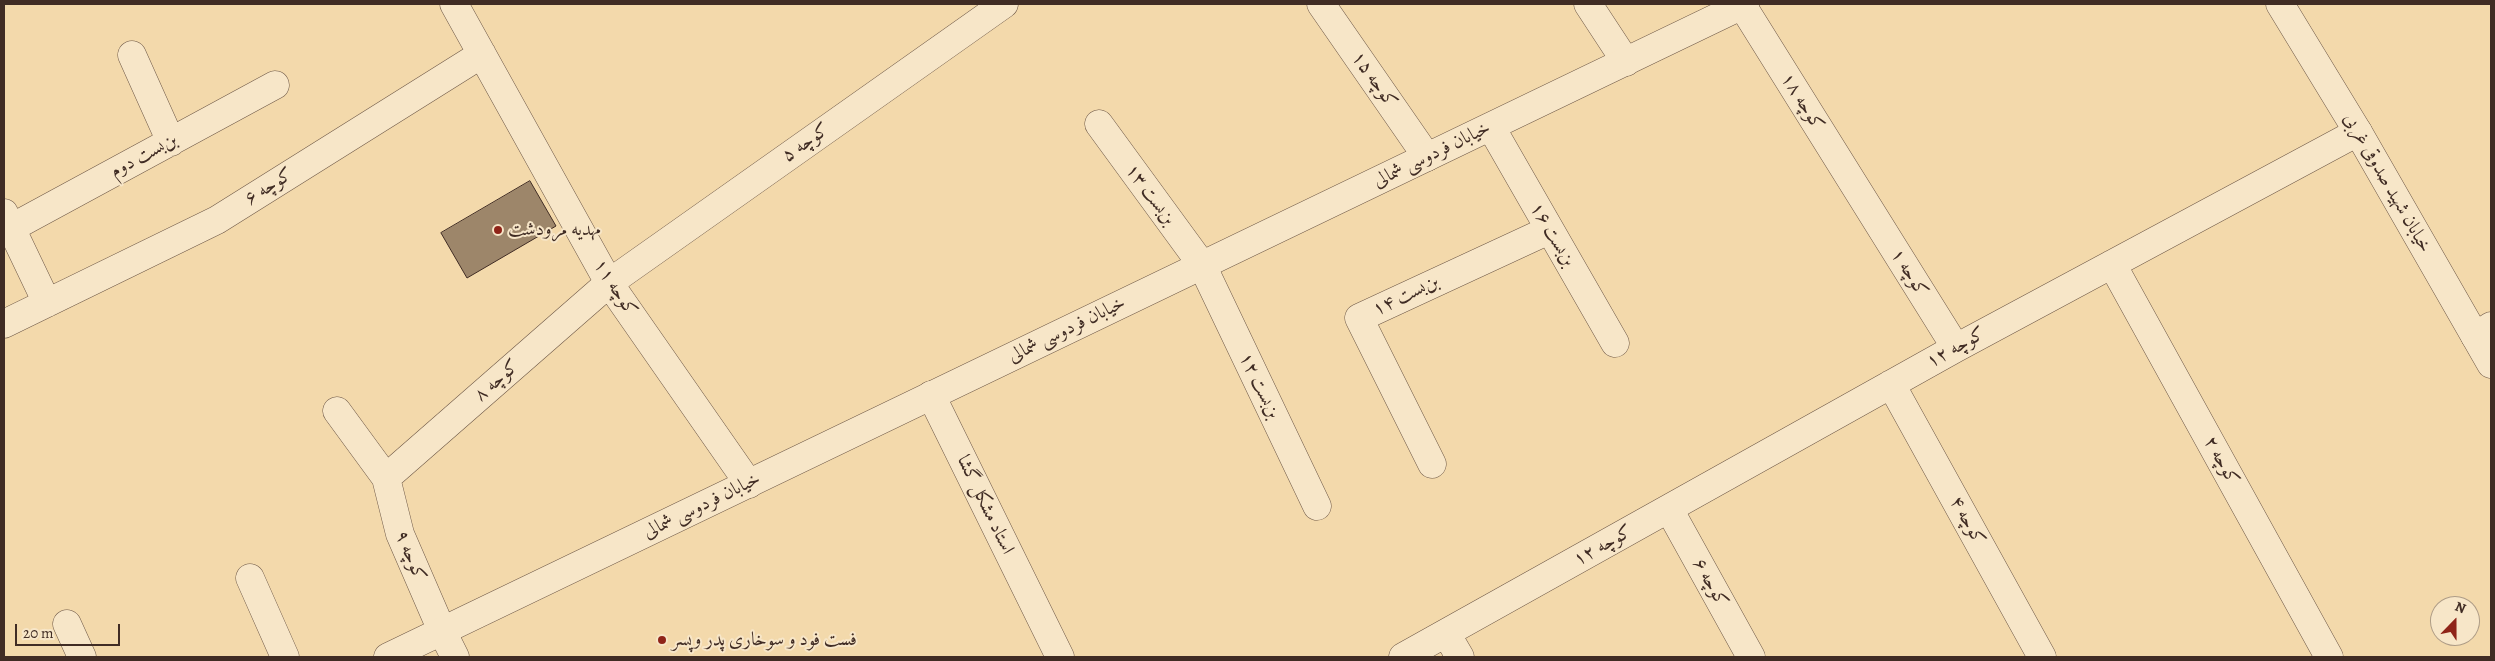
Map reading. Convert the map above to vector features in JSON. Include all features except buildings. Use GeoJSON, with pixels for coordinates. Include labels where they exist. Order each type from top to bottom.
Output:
{"type":"FeatureCollection","features":[{"type":"Feature","properties":{"kind":"street","name":"کوچه ۱۱"},"geometry":{"type":"LineString","coordinates":[[454,4],[609,283],[749,484]]}},
{"type":"Feature","properties":{"kind":"street","name":"کوچه ۵"},"geometry":{"type":"LineString","coordinates":[[609,283],[1004,4]]}},
{"type":"Feature","properties":{"kind":"street","name":"کوچه ۱۵"},"geometry":{"type":"LineString","coordinates":[[1321,4],[1428,157]]}},
{"type":"Feature","properties":{"kind":"street"},"geometry":{"type":"LineString","coordinates":[[1588,4],[1626,62]]}},
{"type":"Feature","properties":{"kind":"street","name":"خیابان شهید صدوقی غربی"},"geometry":{"type":"LineString","coordinates":[[2280,4],[2483,331],[2491,364]]}},
{"type":"Feature","properties":{"kind":"street","name":"خیابان فردوسی شمالی"},"geometry":{"type":"LineString","coordinates":[[388,657],[1744,5]]}},
{"type":"Feature","properties":{"kind":"street","name":"کوچه ۱۸"},"geometry":{"type":"LineString","coordinates":[[1744,5],[1863,199]]}},
{"type":"Feature","properties":{"kind":"street","name":"کوچه ۶"},"geometry":{"type":"LineString","coordinates":[[47,303],[217,220],[482,54]]}},
{"type":"Feature","properties":{"kind":"street"},"geometry":{"type":"LineString","coordinates":[[132,55],[170,142]]}},
{"type":"Feature","properties":{"kind":"street","name":"بن‌بست دوم"},"geometry":{"type":"LineString","coordinates":[[8,220],[170,142],[275,85]]}},
{"type":"Feature","properties":{"kind":"street","name":"بن‌بست ۱۳"},"geometry":{"type":"LineString","coordinates":[[1098,124],[1202,265]]}},
{"type":"Feature","properties":{"kind":"street","name":"بن‌بست ۱۶"},"geometry":{"type":"LineString","coordinates":[[1491,127],[1616,343]]}},
{"type":"Feature","properties":{"kind":"street","name":"کوچه ۱۲"},"geometry":{"type":"LineString","coordinates":[[1403,657],[1956,348],[2358,132]]}},
{"type":"Feature","properties":{"kind":"street","name":"کوچه ۱"},"geometry":{"type":"LineString","coordinates":[[1863,199],[1956,348]]}},
{"type":"Feature","properties":{"kind":"street"},"geometry":{"type":"LineString","coordinates":[[4,324],[47,303],[8,220]]}},
{"type":"Feature","properties":{"kind":"street","name":"بن‌بست ۱۴"},"geometry":{"type":"LineString","coordinates":[[1432,464],[1358,318],[1549,230]]}},
{"type":"Feature","properties":{"kind":"street","name":"کوچه ۲"},"geometry":{"type":"LineString","coordinates":[[2112,264],[2329,657]]}},
{"type":"Feature","properties":{"kind":"street","name":"بن‌بست ۱۲"},"geometry":{"type":"LineString","coordinates":[[1202,265],[1316,506]]}},
{"type":"Feature","properties":{"kind":"street","name":"کوچه ۸"},"geometry":{"type":"LineString","coordinates":[[386,478],[609,283]]}},
{"type":"Feature","properties":{"kind":"street","name":"کوچه ۴"},"geometry":{"type":"LineString","coordinates":[[1892,384],[2042,657]]}},
{"type":"Feature","properties":{"kind":"street","name":"استاد مشکل گشا"},"geometry":{"type":"LineString","coordinates":[[931,396],[1060,657]]}},
{"type":"Feature","properties":{"kind":"street"},"geometry":{"type":"LineString","coordinates":[[337,411],[386,478]]}},
{"type":"Feature","properties":{"kind":"street","name":"کوچه ۹"},"geometry":{"type":"LineString","coordinates":[[386,478],[400,534],[455,657]]}},
{"type":"Feature","properties":{"kind":"street","name":"کوچه ۶"},"geometry":{"type":"LineString","coordinates":[[1669,508],[1751,657]]}},
{"type":"Feature","properties":{"kind":"street"},"geometry":{"type":"LineString","coordinates":[[250,578],[285,657]]}},
{"type":"Feature","properties":{"kind":"street"},"geometry":{"type":"LineString","coordinates":[[67,624],[82,657]]}},
{"type":"Feature","properties":{"kind":"street"},"geometry":{"type":"LineString","coordinates":[[1446,633],[1460,657]]}},
{"type":"Feature","properties":{"kind":"place","name":"مهدیه مرودشت"},"geometry":{"type":"Point","coordinates":[498,230]}},
{"type":"Feature","properties":{"kind":"place","name":"فست فود و سوخاری پدر وپسر"},"geometry":{"type":"Point","coordinates":[662,640]}}]}
